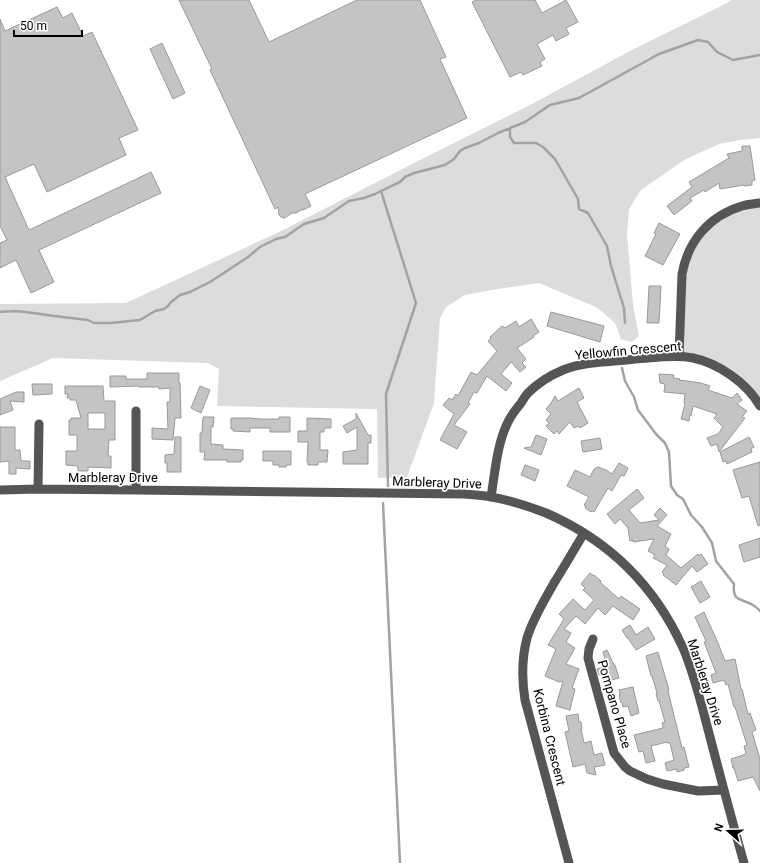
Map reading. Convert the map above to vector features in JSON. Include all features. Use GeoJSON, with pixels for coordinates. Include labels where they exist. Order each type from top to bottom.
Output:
{"type":"FeatureCollection","features":[{"type":"Feature","properties":{"kind":"street"},"geometry":{"type":"LineString","coordinates":[[679,356],[682,274],[684,263],[694,240],[720,215],[743,206],[760,203]]}},
{"type":"Feature","properties":{"kind":"street","name":"Yellowfin Crescent"},"geometry":{"type":"LineString","coordinates":[[491,497],[503,433],[509,420],[528,393],[554,374],[564,370],[590,364],[679,356],[693,358],[727,372],[740,381],[749,390],[760,406]]}},
{"type":"Feature","properties":{"kind":"street"},"geometry":{"type":"LineString","coordinates":[[136,411],[136,490]]}},
{"type":"Feature","properties":{"kind":"street"},"geometry":{"type":"LineString","coordinates":[[38,489],[39,424]]}},
{"type":"Feature","properties":{"kind":"street","name":"Marbleray Drive"},"geometry":{"type":"LineString","coordinates":[[0,490],[38,489],[450,493],[491,497],[524,505],[566,522],[584,533],[618,558],[635,574],[659,604],[672,626],[684,650],[692,674],[744,863]]}},
{"type":"Feature","properties":{"kind":"street","name":"Korbina Crescent"},"geometry":{"type":"LineString","coordinates":[[570,863],[526,700],[523,687],[523,665],[527,639],[539,608],[584,533]]}},
{"type":"Feature","properties":{"kind":"street","name":"Pompano Place"},"geometry":{"type":"LineString","coordinates":[[593,639],[588,658],[614,753],[620,762],[635,774],[662,784],[698,791],[724,790]]}},
{"type":"Feature","properties":{"kind":"shaded area"},"geometry":{"type":"Polygon","coordinates":[[[732,0],[760,0],[760,138],[719,144],[684,160],[641,190],[629,209],[627,234],[633,305],[639,336],[632,342],[621,339],[615,323],[598,308],[539,283],[465,295],[446,307],[440,318],[434,403],[407,477],[378,478],[377,409],[217,406],[219,369],[208,363],[53,358],[0,381],[0,304],[126,303],[279,232],[530,105],[632,50],[732,0]]]}},
{"type":"Feature","properties":{"kind":"shaded area"},"geometry":{"type":"Polygon","coordinates":[[[760,205],[760,403],[740,380],[681,355],[683,273],[689,252],[721,215],[760,205]]]}},
{"type":"Feature","properties":{"kind":"building"},"geometry":{"type":"Polygon","coordinates":[[[179,0],[249,0],[269,42],[357,0],[420,0],[446,57],[440,59],[467,118],[305,194],[311,206],[296,213],[292,213],[284,218],[281,217],[279,215],[278,207],[275,209],[179,0]]]}},
{"type":"Feature","properties":{"kind":"building"},"geometry":{"type":"Polygon","coordinates":[[[476,0],[535,0],[542,13],[566,0],[578,22],[566,28],[569,34],[556,41],[553,35],[537,44],[545,59],[540,62],[542,66],[523,75],[521,72],[510,77],[472,2],[476,0]]]}},
{"type":"Feature","properties":{"kind":"building"},"geometry":{"type":"Polygon","coordinates":[[[57,7],[63,18],[72,13],[83,36],[92,32],[138,130],[119,138],[126,155],[47,192],[34,164],[5,177],[29,230],[151,172],[161,193],[39,250],[54,282],[31,293],[16,260],[0,268],[0,243],[7,240],[0,226],[0,19],[5,31],[57,7]]]}},
{"type":"Feature","properties":{"kind":"building"},"geometry":{"type":"Polygon","coordinates":[[[162,43],[185,93],[173,99],[150,49],[162,43]]]}},
{"type":"Feature","properties":{"kind":"building"},"geometry":{"type":"Polygon","coordinates":[[[742,146],[750,146],[755,180],[752,181],[752,185],[720,189],[719,183],[705,192],[704,190],[690,198],[692,201],[674,215],[667,206],[692,187],[689,182],[729,158],[727,154],[742,151],[742,146]]]}},
{"type":"Feature","properties":{"kind":"building"},"geometry":{"type":"Polygon","coordinates":[[[659,223],[680,234],[663,265],[645,256],[656,234],[654,233],[659,223]]]}},
{"type":"Feature","properties":{"kind":"building"},"geometry":{"type":"Polygon","coordinates":[[[649,286],[661,286],[659,323],[647,323],[649,286]]]}},
{"type":"Feature","properties":{"kind":"building"},"geometry":{"type":"Polygon","coordinates":[[[551,312],[604,326],[600,342],[547,326],[551,312]]]}},
{"type":"Feature","properties":{"kind":"building"},"geometry":{"type":"Polygon","coordinates":[[[531,319],[539,332],[517,348],[526,359],[522,363],[526,367],[520,372],[511,362],[501,374],[512,383],[506,391],[487,376],[477,393],[474,392],[468,403],[470,404],[454,425],[467,432],[457,449],[440,440],[454,414],[443,405],[449,398],[452,400],[456,394],[458,396],[471,372],[477,375],[497,351],[488,341],[491,338],[490,337],[502,326],[505,328],[516,321],[519,327],[531,319]]]}},
{"type":"Feature","properties":{"kind":"building"},"geometry":{"type":"Polygon","coordinates":[[[147,373],[179,373],[181,418],[175,418],[173,440],[152,439],[152,428],[168,429],[167,402],[170,402],[170,388],[159,389],[159,387],[139,386],[110,387],[110,376],[126,376],[126,379],[147,379],[147,373]]]}},
{"type":"Feature","properties":{"kind":"building"},"geometry":{"type":"Polygon","coordinates":[[[659,374],[674,375],[673,378],[680,379],[679,380],[701,383],[710,386],[708,390],[732,398],[737,393],[742,400],[737,404],[747,411],[742,417],[745,418],[719,452],[717,444],[711,446],[707,438],[718,434],[723,427],[714,418],[717,414],[693,406],[689,421],[681,419],[685,404],[685,394],[664,392],[665,384],[660,383],[659,374]]]}},
{"type":"Feature","properties":{"kind":"building"},"geometry":{"type":"Polygon","coordinates":[[[32,384],[52,384],[52,394],[33,395],[32,384]]]}},
{"type":"Feature","properties":{"kind":"building"},"geometry":{"type":"Polygon","coordinates":[[[65,386],[103,386],[104,401],[115,401],[115,440],[109,440],[108,456],[111,456],[111,468],[88,467],[88,471],[78,471],[78,466],[66,465],[66,451],[77,451],[77,435],[69,435],[69,420],[71,420],[71,418],[81,418],[76,400],[70,400],[70,398],[67,398],[68,394],[65,394],[65,386]],[[88,413],[88,429],[105,429],[105,413],[88,413]]]}},
{"type":"Feature","properties":{"kind":"building"},"geometry":{"type":"Polygon","coordinates":[[[200,386],[210,390],[201,413],[191,408],[200,386]]]}},
{"type":"Feature","properties":{"kind":"building"},"geometry":{"type":"Polygon","coordinates":[[[579,388],[584,398],[577,402],[588,423],[580,428],[579,426],[574,428],[570,422],[559,434],[557,431],[554,434],[546,426],[549,423],[546,420],[551,414],[546,409],[555,396],[558,401],[579,388]]]}},
{"type":"Feature","properties":{"kind":"building"},"geometry":{"type":"Polygon","coordinates":[[[16,392],[24,392],[24,402],[10,401],[13,410],[0,415],[0,399],[16,392]]]}},
{"type":"Feature","properties":{"kind":"building"},"geometry":{"type":"Polygon","coordinates":[[[356,413],[368,435],[371,435],[371,443],[368,443],[368,464],[343,464],[343,452],[357,450],[357,427],[347,433],[343,426],[356,419],[356,413]]]}},
{"type":"Feature","properties":{"kind":"building"},"geometry":{"type":"Polygon","coordinates":[[[203,417],[214,417],[213,427],[211,427],[211,444],[223,445],[223,449],[243,450],[243,460],[241,460],[241,462],[227,462],[227,460],[204,460],[205,452],[200,452],[200,433],[202,433],[203,417]]]}},
{"type":"Feature","properties":{"kind":"building"},"geometry":{"type":"Polygon","coordinates":[[[279,417],[290,417],[290,432],[270,432],[270,428],[250,428],[250,432],[233,431],[233,429],[231,429],[231,418],[279,419],[279,417]]]}},
{"type":"Feature","properties":{"kind":"building"},"geometry":{"type":"Polygon","coordinates":[[[307,418],[331,419],[331,428],[324,428],[324,432],[320,432],[320,450],[328,450],[327,462],[318,462],[318,465],[308,465],[308,442],[298,442],[298,431],[307,431],[307,418]]]}},
{"type":"Feature","properties":{"kind":"building"},"geometry":{"type":"Polygon","coordinates":[[[0,427],[15,427],[15,450],[20,450],[21,461],[30,461],[30,469],[16,468],[16,474],[9,474],[9,461],[0,462],[0,427]]]}},
{"type":"Feature","properties":{"kind":"building"},"geometry":{"type":"Polygon","coordinates":[[[536,435],[547,439],[541,455],[524,448],[531,447],[536,435]]]}},
{"type":"Feature","properties":{"kind":"building"},"geometry":{"type":"Polygon","coordinates":[[[175,437],[181,437],[181,472],[167,472],[165,455],[174,454],[175,437]]]}},
{"type":"Feature","properties":{"kind":"building"},"geometry":{"type":"Polygon","coordinates":[[[749,437],[754,447],[751,449],[752,452],[727,464],[726,461],[723,462],[720,452],[749,437]]]}},
{"type":"Feature","properties":{"kind":"building"},"geometry":{"type":"Polygon","coordinates":[[[600,438],[602,449],[583,452],[581,441],[600,438]]]}},
{"type":"Feature","properties":{"kind":"building"},"geometry":{"type":"Polygon","coordinates":[[[263,451],[291,451],[291,465],[279,467],[279,465],[273,465],[273,461],[263,461],[263,451]]]}},
{"type":"Feature","properties":{"kind":"building"},"geometry":{"type":"Polygon","coordinates":[[[760,462],[760,525],[758,526],[749,496],[742,498],[733,470],[760,462]]]}},
{"type":"Feature","properties":{"kind":"building"},"geometry":{"type":"Polygon","coordinates":[[[619,463],[628,468],[624,476],[621,475],[612,491],[608,488],[594,512],[591,512],[585,508],[586,506],[584,505],[589,497],[567,486],[575,470],[590,477],[594,469],[598,467],[612,474],[619,463]]]}},
{"type":"Feature","properties":{"kind":"building"},"geometry":{"type":"Polygon","coordinates":[[[525,465],[539,470],[535,481],[521,475],[525,465]]]}},
{"type":"Feature","properties":{"kind":"building"},"geometry":{"type":"Polygon","coordinates":[[[637,489],[644,498],[629,510],[640,523],[659,520],[654,515],[660,508],[667,515],[657,526],[671,534],[665,546],[669,549],[666,555],[681,568],[698,554],[699,556],[701,554],[708,564],[697,572],[692,566],[676,585],[663,575],[664,574],[662,572],[667,565],[653,558],[655,555],[648,551],[654,539],[633,542],[633,540],[630,541],[628,528],[620,519],[615,524],[607,514],[637,489]]]}},
{"type":"Feature","properties":{"kind":"building"},"geometry":{"type":"Polygon","coordinates":[[[760,538],[760,557],[744,562],[739,545],[760,538]]]}},
{"type":"Feature","properties":{"kind":"building"},"geometry":{"type":"Polygon","coordinates":[[[590,573],[601,581],[600,582],[619,599],[621,596],[640,609],[633,620],[613,606],[605,615],[598,608],[585,624],[576,616],[564,629],[571,633],[566,642],[575,648],[566,664],[579,669],[572,688],[575,689],[570,710],[556,706],[563,681],[559,682],[545,676],[556,649],[548,645],[564,619],[559,614],[573,599],[585,610],[594,600],[583,590],[585,588],[581,584],[590,573]]]}},
{"type":"Feature","properties":{"kind":"building"},"geometry":{"type":"Polygon","coordinates":[[[701,581],[710,597],[700,603],[691,587],[701,581]]]}},
{"type":"Feature","properties":{"kind":"building"},"geometry":{"type":"Polygon","coordinates":[[[704,612],[725,661],[735,659],[748,714],[750,713],[756,730],[752,732],[760,759],[760,791],[753,777],[738,781],[733,768],[731,759],[746,754],[744,746],[747,745],[728,684],[726,685],[724,680],[713,683],[711,675],[716,673],[704,642],[706,641],[695,617],[704,612]]]}},
{"type":"Feature","properties":{"kind":"building"},"geometry":{"type":"Polygon","coordinates":[[[630,625],[636,635],[648,627],[655,639],[636,650],[622,630],[630,625]]]}},
{"type":"Feature","properties":{"kind":"building"},"geometry":{"type":"Polygon","coordinates":[[[607,650],[615,665],[619,678],[611,680],[609,673],[599,675],[597,669],[607,666],[603,652],[607,650]]]}},
{"type":"Feature","properties":{"kind":"building"},"geometry":{"type":"Polygon","coordinates":[[[658,652],[669,690],[682,748],[684,747],[689,767],[677,772],[677,769],[667,771],[665,763],[674,760],[670,743],[667,742],[651,746],[655,761],[646,763],[643,751],[639,752],[634,735],[663,728],[662,723],[665,722],[646,656],[658,652]]]}},
{"type":"Feature","properties":{"kind":"building"},"geometry":{"type":"Polygon","coordinates":[[[633,687],[639,713],[631,716],[628,706],[623,707],[622,702],[621,703],[619,690],[633,687]]]}},
{"type":"Feature","properties":{"kind":"building"},"geometry":{"type":"Polygon","coordinates":[[[578,714],[579,722],[581,722],[584,743],[591,741],[594,755],[602,753],[605,765],[594,767],[596,775],[587,773],[585,764],[573,767],[565,732],[569,731],[566,716],[578,714]]]}},
{"type":"Feature","properties":{"kind":"waterway"},"geometry":{"type":"LineString","coordinates":[[0,312],[26,312],[88,320],[94,323],[140,320],[155,311],[164,309],[180,295],[190,292],[210,282],[248,257],[260,247],[276,239],[285,237],[304,224],[324,218],[349,201],[375,194],[400,182],[405,177],[414,173],[445,165],[454,159],[460,151],[465,148],[525,122],[550,105],[579,98],[659,54],[698,40],[708,42],[717,52],[733,60],[760,55]]}},
{"type":"Feature","properties":{"kind":"waterway"},"geometry":{"type":"LineString","coordinates":[[510,128],[510,137],[514,143],[536,143],[543,147],[555,159],[578,199],[579,209],[588,213],[607,246],[611,266],[624,308],[625,323]]}},
{"type":"Feature","properties":{"kind":"waterway"},"geometry":{"type":"LineString","coordinates":[[381,191],[416,303],[386,394],[388,486]]}},
{"type":"Feature","properties":{"kind":"waterway"},"geometry":{"type":"LineString","coordinates":[[622,368],[625,381],[634,397],[638,410],[656,434],[665,443],[669,452],[671,486],[677,495],[683,499],[691,515],[702,527],[712,543],[716,561],[734,584],[734,594],[736,597],[754,605],[760,611]]}},
{"type":"Feature","properties":{"kind":"waterway"},"geometry":{"type":"LineString","coordinates":[[383,503],[400,863]]}}]}
